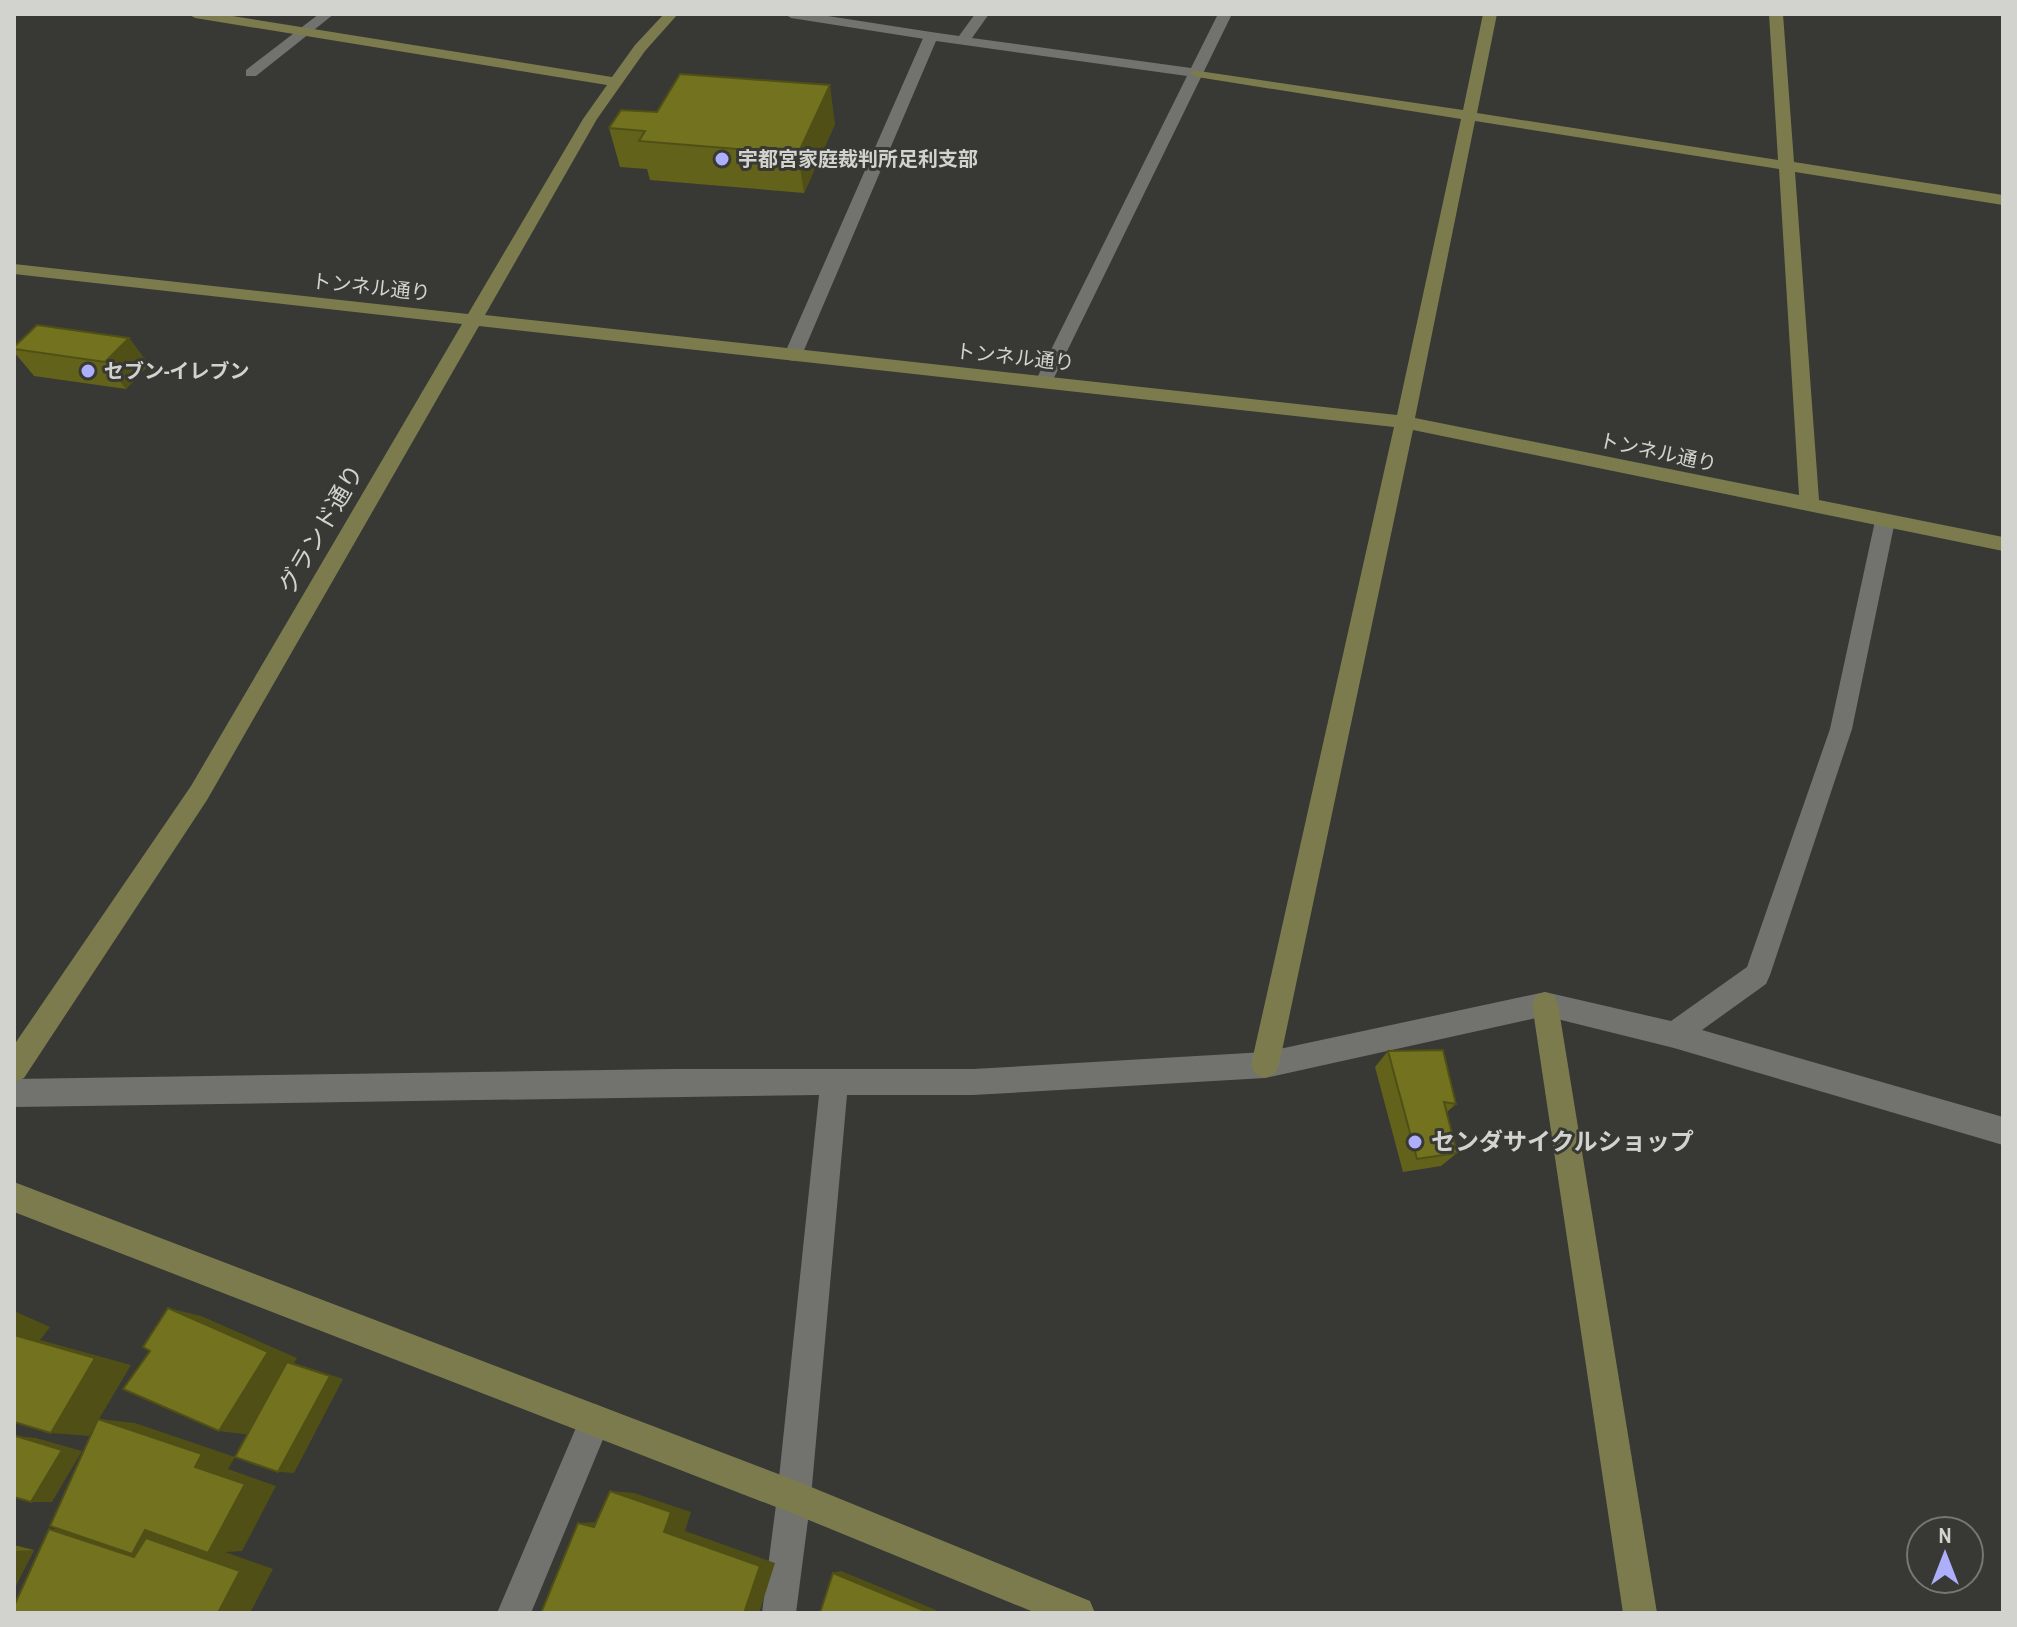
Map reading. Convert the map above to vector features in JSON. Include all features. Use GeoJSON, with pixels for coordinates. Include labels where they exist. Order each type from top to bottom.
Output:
{"type":"FeatureCollection","features":[{"type":"Feature","properties":{"kind":"street"},"geometry":{"type":"LineString","coordinates":[[195,14],[616,82]]}},
{"type":"Feature","properties":{"kind":"street"},"geometry":{"type":"LineString","coordinates":[[251,73],[327,14]]}},
{"type":"Feature","properties":{"kind":"street","name":"グランド通り"},"geometry":{"type":"LineString","coordinates":[[14,1069],[199,793],[470,320],[590,119],[671,14]]}},
{"type":"Feature","properties":{"kind":"street"},"geometry":{"type":"LineString","coordinates":[[963,40],[982,14]]}},
{"type":"Feature","properties":{"kind":"street"},"geometry":{"type":"LineString","coordinates":[[1044,382],[1225,14]]}},
{"type":"Feature","properties":{"kind":"street"},"geometry":{"type":"LineString","coordinates":[[1265,1065],[1490,14]]}},
{"type":"Feature","properties":{"kind":"street"},"geometry":{"type":"LineString","coordinates":[[1776,14],[1810,506]]}},
{"type":"Feature","properties":{"kind":"street"},"geometry":{"type":"LineString","coordinates":[[793,355],[931,36],[1197,73],[2003,200]]}},
{"type":"Feature","properties":{"kind":"street","name":"トンネル通り"},"geometry":{"type":"LineString","coordinates":[[14,269],[1405,422],[2003,544]]}},
{"type":"Feature","properties":{"kind":"street"},"geometry":{"type":"LineString","coordinates":[[1674,1035],[1757,975],[1841,729],[1885,521]]}},
{"type":"Feature","properties":{"kind":"street"},"geometry":{"type":"LineString","coordinates":[[1545,1004],[1640,1613]]}},
{"type":"Feature","properties":{"kind":"street"},"geometry":{"type":"LineString","coordinates":[[14,1093],[973,1082],[1265,1065],[1545,1004],[1674,1035],[2003,1131]]}},
{"type":"Feature","properties":{"kind":"street"},"geometry":{"type":"LineString","coordinates":[[779,1613],[794,1497],[834,1082]]}},
{"type":"Feature","properties":{"kind":"street"},"geometry":{"type":"LineString","coordinates":[[14,1197],[794,1497],[1078,1613]]}},
{"type":"Feature","properties":{"kind":"street"},"geometry":{"type":"LineString","coordinates":[[514,1613],[595,1420]]}},
{"type":"Feature","properties":{"kind":"lane"},"geometry":{"type":"LineString","coordinates":[[791,14],[931,36]]}},
{"type":"Feature","properties":{"kind":"building"},"geometry":{"type":"Polygon","coordinates":[[[680,74],[830,85],[798,154],[639,141],[645,131],[609,128],[621,110],[657,112],[680,74]]]}},
{"type":"Feature","properties":{"kind":"building"},"geometry":{"type":"Polygon","coordinates":[[[37,325],[129,338],[105,362],[14,349],[37,325]]]}},
{"type":"Feature","properties":{"kind":"building"},"geometry":{"type":"Polygon","coordinates":[[[1443,1050],[1456,1104],[1444,1102],[1457,1153],[1417,1159],[1388,1051],[1443,1050]]]}},
{"type":"Feature","properties":{"kind":"building"},"geometry":{"type":"Polygon","coordinates":[[[168,1308],[268,1352],[219,1431],[123,1389],[150,1351],[143,1347],[168,1308]]]}},
{"type":"Feature","properties":{"kind":"building"},"geometry":{"type":"Polygon","coordinates":[[[14,1335],[95,1358],[51,1433],[14,1422],[14,1335]]]}},
{"type":"Feature","properties":{"kind":"building"},"geometry":{"type":"Polygon","coordinates":[[[287,1362],[330,1376],[278,1472],[235,1457],[287,1362]]]}},
{"type":"Feature","properties":{"kind":"building"},"geometry":{"type":"Polygon","coordinates":[[[98,1419],[202,1454],[195,1467],[245,1484],[208,1553],[145,1530],[132,1554],[50,1526],[98,1419]]]}},
{"type":"Feature","properties":{"kind":"building"},"geometry":{"type":"Polygon","coordinates":[[[16,1436],[62,1450],[31,1502],[14,1497],[16,1436]]]}},
{"type":"Feature","properties":{"kind":"building"},"geometry":{"type":"Polygon","coordinates":[[[610,1491],[671,1512],[664,1532],[760,1566],[744,1613],[541,1613],[578,1523],[594,1527],[610,1491]]]}},
{"type":"Feature","properties":{"kind":"building"},"geometry":{"type":"Polygon","coordinates":[[[49,1529],[134,1557],[146,1538],[240,1571],[218,1613],[14,1613],[14,1606],[49,1529]]]}},
{"type":"Feature","properties":{"kind":"building"},"geometry":{"type":"Polygon","coordinates":[[[833,1573],[930,1613],[820,1613],[833,1573]]]}},
{"type":"Feature","properties":{"kind":"place","name":"宇都宮家庭裁判所足利支部"},"geometry":{"type":"Point","coordinates":[722,159]}},
{"type":"Feature","properties":{"kind":"place","name":"セブン-イレブン"},"geometry":{"type":"Point","coordinates":[88,371]}},
{"type":"Feature","properties":{"kind":"place","name":"センダサイクルショップ"},"geometry":{"type":"Point","coordinates":[1415,1142]}}]}
